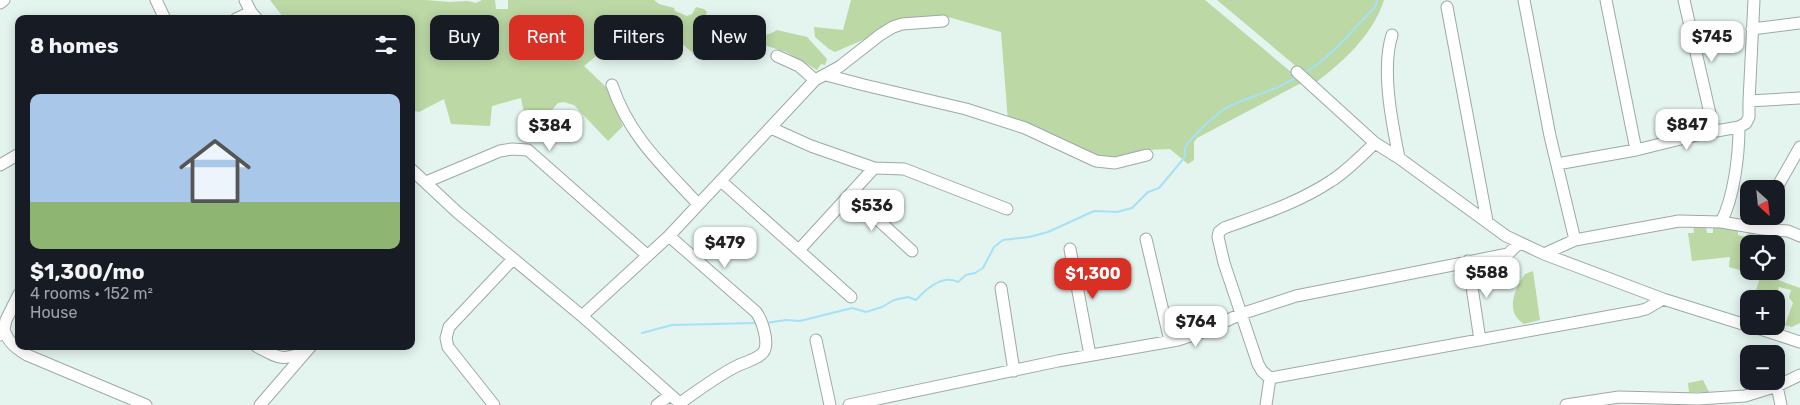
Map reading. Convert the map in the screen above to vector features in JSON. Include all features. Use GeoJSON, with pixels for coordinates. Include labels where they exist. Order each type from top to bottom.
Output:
{"type":"FeatureCollection","features":[{"type":"Feature","properties":{"kind":"street"},"geometry":{"type":"LineString","coordinates":[[0,3],[4,0]]}},
{"type":"Feature","properties":{"kind":"street"},"geometry":{"type":"LineString","coordinates":[[156,0],[162,15]]}},
{"type":"Feature","properties":{"kind":"street"},"geometry":{"type":"LineString","coordinates":[[245,0],[254,15]]}},
{"type":"Feature","properties":{"kind":"street"},"geometry":{"type":"LineString","coordinates":[[1524,0],[1557,164],[1575,240]]}},
{"type":"Feature","properties":{"kind":"street"},"geometry":{"type":"LineString","coordinates":[[1606,0],[1636,150]]}},
{"type":"Feature","properties":{"kind":"street"},"geometry":{"type":"LineString","coordinates":[[1684,0],[1714,131]]}},
{"type":"Feature","properties":{"kind":"street"},"geometry":{"type":"LineString","coordinates":[[1557,164],[1636,150],[1714,131],[1739,127],[1746,122],[1748,117],[1754,0]]}},
{"type":"Feature","properties":{"kind":"street"},"geometry":{"type":"LineString","coordinates":[[1447,8],[1487,221]]}},
{"type":"Feature","properties":{"kind":"street"},"geometry":{"type":"LineString","coordinates":[[582,316],[669,236],[815,80],[826,75],[892,27],[902,24],[944,20]]}},
{"type":"Feature","properties":{"kind":"street"},"geometry":{"type":"LineString","coordinates":[[1752,29],[1800,23]]}},
{"type":"Feature","properties":{"kind":"street"},"geometry":{"type":"LineString","coordinates":[[1392,35],[1387,58],[1392,125],[1399,158]]}},
{"type":"Feature","properties":{"kind":"street"},"geometry":{"type":"LineString","coordinates":[[777,56],[799,66],[815,80]]}},
{"type":"Feature","properties":{"kind":"street"},"geometry":{"type":"LineString","coordinates":[[826,75],[975,112],[1025,128],[1096,161],[1115,163],[1146,155]]}},
{"type":"Feature","properties":{"kind":"street"},"geometry":{"type":"LineString","coordinates":[[1301,76],[1375,143],[1399,158],[1506,236],[1544,254],[1663,299],[1740,323]]}},
{"type":"Feature","properties":{"kind":"street"},"geometry":{"type":"LineString","coordinates":[[612,85],[624,114],[641,142],[698,204]]}},
{"type":"Feature","properties":{"kind":"street"},"geometry":{"type":"LineString","coordinates":[[1749,101],[1800,98]]}},
{"type":"Feature","properties":{"kind":"street"},"geometry":{"type":"LineString","coordinates":[[1721,222],[1727,211],[1730,197],[1738,149],[1739,127]]}},
{"type":"Feature","properties":{"kind":"street"},"geometry":{"type":"LineString","coordinates":[[772,128],[811,146],[874,168],[904,169],[1006,209]]}},
{"type":"Feature","properties":{"kind":"street"},"geometry":{"type":"LineString","coordinates":[[1270,378],[1262,371],[1258,364],[1224,264],[1218,237],[1219,232],[1224,228],[1310,194],[1339,175],[1375,143]]}},
{"type":"Feature","properties":{"kind":"street"},"geometry":{"type":"LineString","coordinates":[[1781,180],[1800,147]]}},
{"type":"Feature","properties":{"kind":"street"},"geometry":{"type":"LineString","coordinates":[[426,182],[500,151],[512,149],[528,150],[647,255]]}},
{"type":"Feature","properties":{"kind":"street"},"geometry":{"type":"LineString","coordinates":[[0,166],[15,157]]}},
{"type":"Feature","properties":{"kind":"street"},"geometry":{"type":"LineString","coordinates":[[798,250],[874,168]]}},
{"type":"Feature","properties":{"kind":"street"},"geometry":{"type":"LineString","coordinates":[[415,172],[457,212],[582,316],[681,404],[726,371],[762,353],[766,348],[762,322],[738,295],[669,236]]}},
{"type":"Feature","properties":{"kind":"street"},"geometry":{"type":"LineString","coordinates":[[721,181],[851,297]]}},
{"type":"Feature","properties":{"kind":"street"},"geometry":{"type":"LineString","coordinates":[[850,194],[912,251]]}},
{"type":"Feature","properties":{"kind":"street"},"geometry":{"type":"LineString","coordinates":[[1544,254],[1575,240],[1679,220],[1721,222],[1788,231],[1800,236]]}},
{"type":"Feature","properties":{"kind":"street"},"geometry":{"type":"LineString","coordinates":[[1763,229],[1764,225]]}},
{"type":"Feature","properties":{"kind":"street"},"geometry":{"type":"LineString","coordinates":[[1146,239],[1170,341]]}},
{"type":"Feature","properties":{"kind":"street"},"geometry":{"type":"LineString","coordinates":[[850,405],[1090,355],[1170,341],[1202,332],[1241,314],[1296,296],[1508,254],[1520,243]]}},
{"type":"Feature","properties":{"kind":"street"},"geometry":{"type":"LineString","coordinates":[[1070,249],[1090,355]]}},
{"type":"Feature","properties":{"kind":"street"},"geometry":{"type":"LineString","coordinates":[[494,405],[448,346],[446,338],[448,328],[513,259]]}},
{"type":"Feature","properties":{"kind":"street"},"geometry":{"type":"LineString","coordinates":[[1468,261],[1480,340]]}},
{"type":"Feature","properties":{"kind":"street"},"geometry":{"type":"LineString","coordinates":[[1001,288],[1014,371]]}},
{"type":"Feature","properties":{"kind":"street"},"geometry":{"type":"LineString","coordinates":[[1270,378],[1646,309],[1663,299]]}},
{"type":"Feature","properties":{"kind":"street"},"geometry":{"type":"LineString","coordinates":[[15,302],[2,332],[15,347]]}},
{"type":"Feature","properties":{"kind":"street"},"geometry":{"type":"LineString","coordinates":[[1778,335],[1800,342]]}},
{"type":"Feature","properties":{"kind":"street"},"geometry":{"type":"LineString","coordinates":[[816,340],[830,405]]}},
{"type":"Feature","properties":{"kind":"street"},"geometry":{"type":"LineString","coordinates":[[20,350],[27,355],[146,405]]}},
{"type":"Feature","properties":{"kind":"street"},"geometry":{"type":"LineString","coordinates":[[263,350],[278,358],[293,357],[307,350]]}},
{"type":"Feature","properties":{"kind":"street"},"geometry":{"type":"LineString","coordinates":[[260,405],[309,350]]}},
{"type":"Feature","properties":{"kind":"street"},"geometry":{"type":"LineString","coordinates":[[1785,382],[1800,375]]}},
{"type":"Feature","properties":{"kind":"street"},"geometry":{"type":"LineString","coordinates":[[1266,405],[1270,378]]}},
{"type":"Feature","properties":{"kind":"street"},"geometry":{"type":"LineString","coordinates":[[1566,405],[1620,401],[1698,402],[1745,396],[1764,390]]}},
{"type":"Feature","properties":{"kind":"street"},"geometry":{"type":"LineString","coordinates":[[1778,390],[1781,405]]}},
{"type":"Feature","properties":{"kind":"street"},"geometry":{"type":"LineString","coordinates":[[657,405],[670,395]]}},
{"type":"Feature","properties":{"kind":"green space"},"geometry":{"type":"Polygon","coordinates":[[[270,0],[425,0],[468,1],[476,3],[482,0],[495,0],[496,9],[508,9],[508,0],[654,0],[659,4],[674,8],[675,11],[687,16],[692,14],[696,7],[707,12],[706,15],[693,15],[693,53],[683,45],[683,15],[594,15],[594,58],[584,66],[611,94],[623,126],[608,141],[574,105],[564,102],[558,103],[529,137],[521,98],[492,106],[490,126],[451,124],[444,99],[419,112],[415,111],[415,15],[281,15],[270,0]]]}},
{"type":"Feature","properties":{"kind":"green space"},"geometry":{"type":"Polygon","coordinates":[[[851,0],[1205,0],[1303,82],[1197,138],[1194,142],[1194,160],[1188,164],[1170,149],[1146,150],[1107,161],[1008,121],[1001,32],[941,15],[909,20],[835,52],[829,49],[815,37],[814,27],[843,30],[851,0]]]}},
{"type":"Feature","properties":{"kind":"green space"},"geometry":{"type":"Polygon","coordinates":[[[1217,0],[1384,0],[1372,25],[1356,47],[1336,67],[1314,84],[1297,67],[1217,0]]]}},
{"type":"Feature","properties":{"kind":"green space"},"geometry":{"type":"Polygon","coordinates":[[[777,30],[807,37],[827,59],[825,65],[821,64],[817,70],[786,52],[766,46],[766,34],[777,30]]]}},
{"type":"Feature","properties":{"kind":"green space"},"geometry":{"type":"Polygon","coordinates":[[[1693,225],[1706,227],[1707,233],[1713,233],[1713,227],[1738,229],[1738,235],[1740,236],[1740,270],[1729,267],[1730,257],[1692,261],[1688,233],[1694,233],[1693,225]]]}},
{"type":"Feature","properties":{"kind":"green space"},"geometry":{"type":"Polygon","coordinates":[[[1750,231],[1755,235],[1747,235],[1750,231]]]}},
{"type":"Feature","properties":{"kind":"green space"},"geometry":{"type":"Polygon","coordinates":[[[1533,271],[1540,320],[1524,324],[1514,313],[1513,300],[1525,274],[1533,271]]]}},
{"type":"Feature","properties":{"kind":"green space"},"geometry":{"type":"Polygon","coordinates":[[[1759,280],[1778,280],[1800,288],[1800,323],[1792,327],[1785,325],[1793,303],[1789,297],[1791,290],[1779,287],[1778,290],[1756,290],[1759,280]]]}},
{"type":"Feature","properties":{"kind":"green space"},"geometry":{"type":"Polygon","coordinates":[[[1703,380],[1709,392],[1689,392],[1688,383],[1703,380]]]}},
{"type":"Feature","properties":{"kind":"waterway"},"geometry":{"type":"LineString","coordinates":[[1304,73],[1324,59],[1342,42],[1376,6],[1377,0]]}},
{"type":"Feature","properties":{"kind":"waterway"},"geometry":{"type":"LineString","coordinates":[[766,323],[786,320],[800,321],[852,308],[866,312],[882,307],[894,300],[908,297],[916,300],[925,291],[941,281],[952,280],[958,282],[966,275],[975,273],[983,268],[994,247],[1003,240],[1029,237],[1048,232],[1094,211],[1117,212],[1132,208],[1148,192],[1159,188],[1185,157],[1185,148],[1188,143],[1223,110],[1296,78]]}},
{"type":"Feature","properties":{"kind":"waterway"},"geometry":{"type":"LineString","coordinates":[[642,333],[672,325],[756,323]]}}]}
